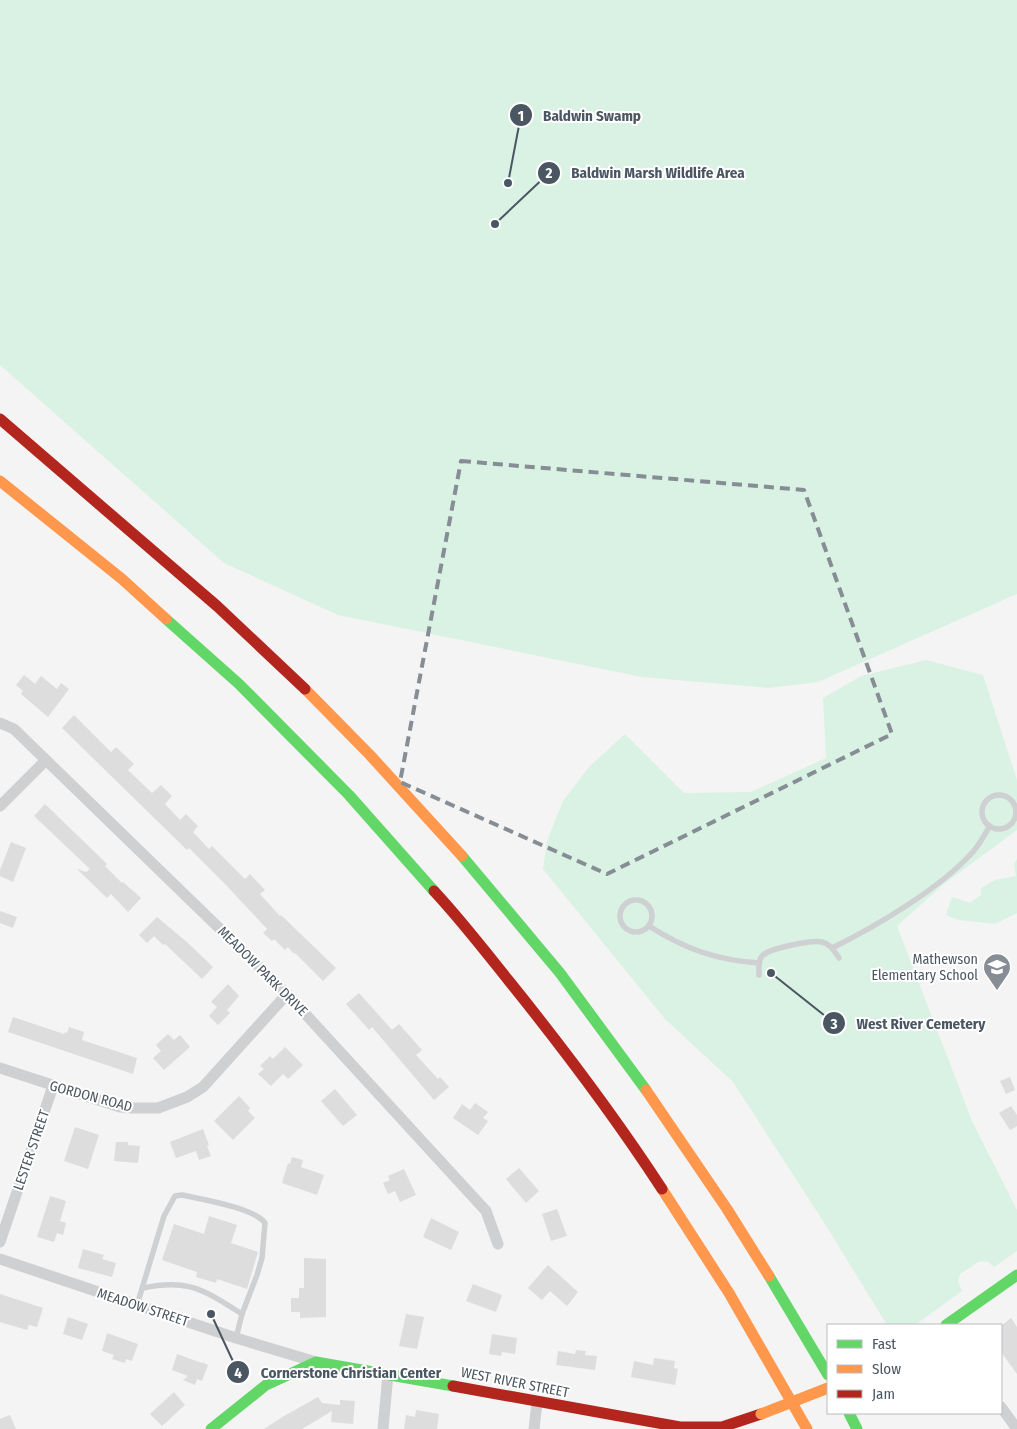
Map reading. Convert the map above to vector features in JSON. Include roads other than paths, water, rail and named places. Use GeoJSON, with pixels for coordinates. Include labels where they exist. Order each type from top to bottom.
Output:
{"type":"FeatureCollection","features":[{"type":"Feature","properties":{"kind":"main road"},"geometry":{"type":"LineString","coordinates":[[0,419],[194,586],[294,679],[402,789],[499,898],[590,1012],[676,1130],[755,1250],[827,1373]]}},
{"type":"Feature","properties":{"kind":"main road"},"geometry":{"type":"LineString","coordinates":[[0,427],[84,492]]}},
{"type":"Feature","properties":{"kind":"main road"},"geometry":{"type":"LineString","coordinates":[[0,481],[137,592],[252,698],[350,797],[450,908],[544,1024],[637,1151],[714,1267],[807,1429]]}},
{"type":"Feature","properties":{"kind":"main road"},"geometry":{"type":"LineString","coordinates":[[947,1324],[1017,1275]]}},
{"type":"Feature","properties":{"kind":"main road"},"geometry":{"type":"LineString","coordinates":[[211,1429],[266,1385],[316,1362]]}},
{"type":"Feature","properties":{"kind":"main road","name":"WEST RIVER STREET"},"geometry":{"type":"LineString","coordinates":[[316,1362],[680,1427],[722,1428],[827,1388]]}},
{"type":"Feature","properties":{"kind":"main road"},"geometry":{"type":"LineString","coordinates":[[850,1414],[857,1429]]}},
{"type":"Feature","properties":{"kind":"street","name":"MEADOW PARK DRIVE"},"geometry":{"type":"LineString","coordinates":[[0,723],[14,728],[288,994],[486,1211],[498,1244]]}},
{"type":"Feature","properties":{"kind":"street"},"geometry":{"type":"LineString","coordinates":[[0,806],[46,760]]}},
{"type":"Feature","properties":{"kind":"street","name":"GORDON ROAD"},"geometry":{"type":"LineString","coordinates":[[0,1068],[120,1107],[158,1108],[187,1097],[203,1087],[288,994]]}},
{"type":"Feature","properties":{"kind":"street","name":"LESTER STREET"},"geometry":{"type":"LineString","coordinates":[[0,1242],[53,1086]]}},
{"type":"Feature","properties":{"kind":"street","name":"MEADOW STREET"},"geometry":{"type":"LineString","coordinates":[[0,1259],[236,1338],[316,1362]]}},
{"type":"Feature","properties":{"kind":"street"},"geometry":{"type":"LineString","coordinates":[[383,1429],[388,1374]]}},
{"type":"Feature","properties":{"kind":"street"},"geometry":{"type":"LineString","coordinates":[[534,1429],[537,1402]]}},
{"type":"Feature","properties":{"kind":"street"},"geometry":{"type":"LineString","coordinates":[[1002,1408],[1017,1429]]}},
{"type":"Feature","properties":{"kind":"lane"},"geometry":{"type":"LineString","coordinates":[[995,795],[1006,796],[1016,808],[1014,819],[1011,824],[1001,828],[990,826],[983,817],[983,806],[995,795]]}},
{"type":"Feature","properties":{"kind":"lane"},"geometry":{"type":"LineString","coordinates":[[832,948],[855,937],[935,885],[971,854],[990,826]]}},
{"type":"Feature","properties":{"kind":"lane"},"geometry":{"type":"LineString","coordinates":[[639,900],[648,905],[652,916],[649,926],[634,933],[624,928],[619,919],[621,908],[624,904],[628,901],[639,900]]}},
{"type":"Feature","properties":{"kind":"lane"},"geometry":{"type":"LineString","coordinates":[[649,926],[682,946],[702,954],[727,960],[759,962]]}},
{"type":"Feature","properties":{"kind":"lane"},"geometry":{"type":"LineString","coordinates":[[759,975],[759,962],[763,955],[771,950],[812,942],[824,942],[832,948],[839,958]]}},
{"type":"Feature","properties":{"kind":"lane"},"geometry":{"type":"LineString","coordinates":[[138,1305],[164,1216],[175,1196],[182,1195],[245,1211],[262,1218],[264,1223],[262,1258],[242,1314],[236,1338]]}},
{"type":"Feature","properties":{"kind":"lane"},"geometry":{"type":"LineString","coordinates":[[143,1288],[168,1284],[189,1286],[210,1294],[242,1314]]}},
{"type":"Feature","properties":{"kind":"place","name":"Baldwin Swamp"},"geometry":{"type":"Point","coordinates":[508,183]}},
{"type":"Feature","properties":{"kind":"place","name":"Baldwin Marsh Wildlife Area"},"geometry":{"type":"Point","coordinates":[495,224]}},
{"type":"Feature","properties":{"kind":"place","name":"West River Cemetery"},"geometry":{"type":"Point","coordinates":[771,973]}},
{"type":"Feature","properties":{"kind":"place","name":"Mathewson Elementary School"},"geometry":{"type":"Point","coordinates":[997,991]}},
{"type":"Feature","properties":{"kind":"place","name":"Cornerstone Christian Center"},"geometry":{"type":"Point","coordinates":[211,1314]}}]}
